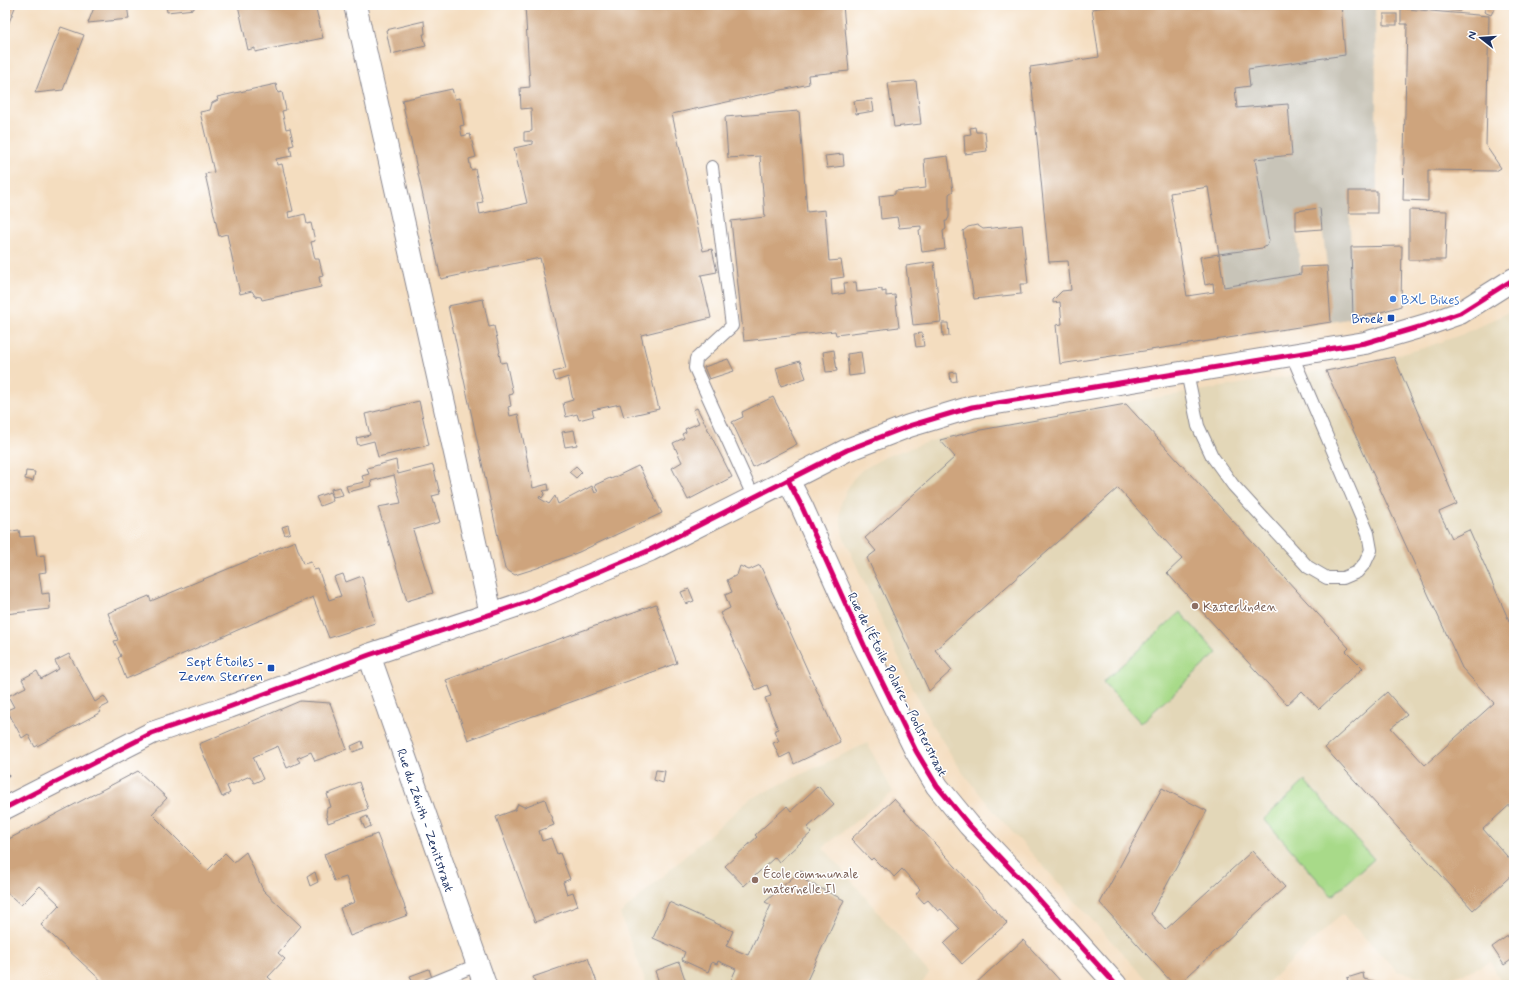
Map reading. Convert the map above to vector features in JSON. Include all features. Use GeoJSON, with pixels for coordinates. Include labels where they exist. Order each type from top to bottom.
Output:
{"type":"FeatureCollection","features":[{"type":"Feature","properties":{"kind":"street"},"geometry":{"type":"LineString","coordinates":[[355,5],[491,614]]}},
{"type":"Feature","properties":{"kind":"street"},"geometry":{"type":"LineString","coordinates":[[5,808],[152,733],[229,707],[369,655],[527,602],[650,550],[847,450],[909,426],[972,408],[1365,343],[1426,326],[1460,313],[1514,279]]}},
{"type":"Feature","properties":{"kind":"street","name":"Rue de l'Étoile Polaire - Poolsterstraat"},"geometry":{"type":"LineString","coordinates":[[788,480],[802,507],[864,645],[916,751],[937,786],[969,825],[1026,885],[1116,985]]}},
{"type":"Feature","properties":{"kind":"street","name":"Rue du Zénith - Zenitstraat"},"geometry":{"type":"LineString","coordinates":[[369,655],[485,985]]}},
{"type":"Feature","properties":{"kind":"lane"},"geometry":{"type":"LineString","coordinates":[[712,167],[732,326],[696,359],[696,368],[754,498]]}},
{"type":"Feature","properties":{"kind":"lane"},"geometry":{"type":"LineString","coordinates":[[1187,372],[1198,426],[1212,456],[1233,485],[1308,567],[1327,578],[1343,578],[1357,572],[1365,564],[1371,550],[1368,533],[1292,354]]}},
{"type":"Feature","properties":{"kind":"lane"},"geometry":{"type":"LineString","coordinates":[[428,985],[477,965]]}},
{"type":"Feature","properties":{"kind":"shaded area"},"geometry":{"type":"Polygon","coordinates":[[[1178,5],[1375,5],[1377,191],[1349,192],[1353,318],[1331,322],[1327,266],[1320,209],[1296,211],[1296,231],[1307,326],[1233,337],[1178,5]]]}},
{"type":"Feature","properties":{"kind":"shaded area","name":"Kasterlinden"},"geometry":{"type":"Polygon","coordinates":[[[1514,309],[1514,985],[1502,985],[1491,962],[1442,982],[1397,971],[1342,914],[1265,985],[1151,985],[996,814],[963,773],[931,723],[907,676],[843,536],[840,515],[841,503],[846,491],[853,479],[862,470],[887,456],[937,439],[992,425],[1368,363],[1424,348],[1463,334],[1514,309]]]}},
{"type":"Feature","properties":{"kind":"shaded area","name":"École communale maternelle II"},"geometry":{"type":"Polygon","coordinates":[[[867,743],[893,792],[823,847],[929,973],[921,985],[647,985],[620,914],[750,799],[867,743]]]}},
{"type":"Feature","properties":{"kind":"green space"},"geometry":{"type":"Polygon","coordinates":[[[1180,612],[1217,653],[1141,723],[1103,682],[1180,612]]]}},
{"type":"Feature","properties":{"kind":"green space"},"geometry":{"type":"Polygon","coordinates":[[[1305,781],[1374,859],[1332,896],[1264,819],[1305,781]]]}},
{"type":"Feature","properties":{"kind":"building"},"geometry":{"type":"Polygon","coordinates":[[[5,5],[16,5],[5,32],[5,5]]]}},
{"type":"Feature","properties":{"kind":"building"},"geometry":{"type":"Polygon","coordinates":[[[95,5],[127,5],[129,19],[88,23],[95,5]]]}},
{"type":"Feature","properties":{"kind":"building"},"geometry":{"type":"Polygon","coordinates":[[[166,5],[194,5],[194,9],[167,12],[166,5]]]}},
{"type":"Feature","properties":{"kind":"building"},"geometry":{"type":"Polygon","coordinates":[[[238,5],[315,5],[323,38],[255,52],[255,48],[248,50],[238,5]]]}},
{"type":"Feature","properties":{"kind":"building"},"geometry":{"type":"Polygon","coordinates":[[[525,5],[843,5],[849,71],[808,75],[809,84],[672,114],[703,251],[712,249],[717,272],[701,275],[711,318],[641,335],[659,409],[624,417],[620,404],[592,410],[594,416],[579,420],[577,414],[566,417],[563,403],[573,400],[568,377],[556,381],[553,372],[566,369],[540,258],[441,279],[402,100],[452,89],[455,99],[459,98],[464,125],[460,126],[462,136],[470,134],[476,157],[469,159],[471,170],[475,169],[483,202],[478,203],[480,214],[527,203],[514,148],[533,144],[533,141],[524,141],[524,132],[532,131],[531,108],[521,109],[520,88],[530,87],[525,5]]]}},
{"type":"Feature","properties":{"kind":"building"},"geometry":{"type":"Polygon","coordinates":[[[1115,5],[1341,5],[1345,55],[1248,69],[1250,86],[1235,88],[1237,108],[1288,104],[1292,155],[1255,159],[1269,240],[1267,246],[1219,254],[1224,287],[1301,274],[1301,267],[1327,266],[1331,322],[1060,364],[1056,325],[1062,324],[1060,302],[1053,303],[1053,300],[1062,291],[1071,290],[1068,261],[1049,262],[1030,67],[1099,57],[1092,9],[1115,5]],[[1208,187],[1170,193],[1187,296],[1214,292],[1213,283],[1205,285],[1200,257],[1219,254],[1208,187]]]}},
{"type":"Feature","properties":{"kind":"building"},"geometry":{"type":"Polygon","coordinates":[[[1397,5],[1407,5],[1405,8],[1407,9],[1489,16],[1486,146],[1501,168],[1496,171],[1428,170],[1428,201],[1403,200],[1407,24],[1401,24],[1401,7],[1397,5]]]}},
{"type":"Feature","properties":{"kind":"building"},"geometry":{"type":"Polygon","coordinates":[[[1424,5],[1435,5],[1433,9],[1424,5]]]}},
{"type":"Feature","properties":{"kind":"building"},"geometry":{"type":"Polygon","coordinates":[[[1441,5],[1462,5],[1460,11],[1439,9],[1441,5]]]}},
{"type":"Feature","properties":{"kind":"building"},"geometry":{"type":"Polygon","coordinates":[[[1487,5],[1496,5],[1491,15],[1484,12],[1487,5]]]}},
{"type":"Feature","properties":{"kind":"building"},"geometry":{"type":"Polygon","coordinates":[[[1384,14],[1397,14],[1397,25],[1384,25],[1384,14]]]}},
{"type":"Feature","properties":{"kind":"building"},"geometry":{"type":"Polygon","coordinates":[[[424,21],[425,34],[423,34],[426,46],[391,54],[386,30],[424,21]]]}},
{"type":"Feature","properties":{"kind":"building"},"geometry":{"type":"Polygon","coordinates":[[[61,27],[84,35],[63,90],[35,93],[61,27]]]}},
{"type":"Feature","properties":{"kind":"building"},"geometry":{"type":"Polygon","coordinates":[[[916,81],[921,124],[894,127],[888,83],[916,81]]]}},
{"type":"Feature","properties":{"kind":"building"},"geometry":{"type":"Polygon","coordinates":[[[276,84],[278,93],[282,92],[286,110],[282,111],[286,129],[290,128],[294,145],[290,146],[292,156],[276,159],[277,165],[282,164],[293,211],[288,212],[289,218],[305,214],[307,224],[311,223],[315,241],[311,242],[315,259],[319,259],[323,276],[319,277],[321,287],[262,300],[261,297],[255,296],[252,291],[240,294],[227,234],[219,236],[205,174],[214,172],[200,112],[210,110],[212,103],[218,100],[217,97],[276,84]]]}},
{"type":"Feature","properties":{"kind":"building"},"geometry":{"type":"Polygon","coordinates":[[[872,99],[874,111],[856,114],[854,101],[872,99]]]}},
{"type":"Feature","properties":{"kind":"building"},"geometry":{"type":"Polygon","coordinates":[[[799,111],[807,212],[825,210],[829,261],[841,260],[844,277],[831,279],[832,295],[845,293],[844,283],[856,282],[857,292],[882,289],[882,292],[886,291],[886,296],[895,295],[899,327],[836,335],[835,331],[744,341],[731,221],[765,217],[760,156],[728,158],[725,117],[799,111]]]}},
{"type":"Feature","properties":{"kind":"building"},"geometry":{"type":"Polygon","coordinates":[[[975,127],[976,132],[985,132],[987,151],[965,154],[964,135],[971,134],[970,128],[975,127]]]}},
{"type":"Feature","properties":{"kind":"building"},"geometry":{"type":"Polygon","coordinates":[[[843,154],[844,166],[827,168],[825,156],[843,154]]]}},
{"type":"Feature","properties":{"kind":"building"},"geometry":{"type":"Polygon","coordinates":[[[948,156],[953,191],[949,194],[949,217],[947,221],[945,221],[946,229],[943,231],[945,249],[922,252],[919,230],[921,230],[921,226],[899,228],[897,217],[881,219],[879,196],[895,194],[895,191],[926,188],[924,159],[948,156]]]}},
{"type":"Feature","properties":{"kind":"building"},"geometry":{"type":"Polygon","coordinates":[[[1349,191],[1377,191],[1377,213],[1349,213],[1349,191]]]}},
{"type":"Feature","properties":{"kind":"building"},"geometry":{"type":"Polygon","coordinates":[[[1320,208],[1322,229],[1296,231],[1296,211],[1320,208]]]}},
{"type":"Feature","properties":{"kind":"building"},"geometry":{"type":"Polygon","coordinates":[[[1409,210],[1447,211],[1445,260],[1409,260],[1409,210]]]}},
{"type":"Feature","properties":{"kind":"building"},"geometry":{"type":"Polygon","coordinates":[[[977,225],[983,229],[1022,225],[1028,284],[1020,284],[1021,294],[974,299],[963,231],[968,227],[977,225]]]}},
{"type":"Feature","properties":{"kind":"building"},"geometry":{"type":"Polygon","coordinates":[[[1402,246],[1401,306],[1378,313],[1353,318],[1351,247],[1402,246]]]}},
{"type":"Feature","properties":{"kind":"building"},"geometry":{"type":"Polygon","coordinates":[[[934,262],[941,322],[913,325],[906,266],[934,262]]]}},
{"type":"Feature","properties":{"kind":"building"},"geometry":{"type":"Polygon","coordinates":[[[483,299],[489,327],[494,326],[501,363],[506,362],[513,394],[509,395],[511,406],[508,407],[510,416],[518,414],[533,488],[548,484],[549,490],[543,491],[545,493],[542,498],[540,496],[539,498],[549,504],[555,496],[558,504],[592,486],[595,493],[598,492],[595,485],[638,466],[662,513],[579,552],[537,568],[515,575],[505,569],[448,306],[483,299]]]}},
{"type":"Feature","properties":{"kind":"building"},"geometry":{"type":"Polygon","coordinates":[[[942,323],[948,323],[949,336],[943,336],[942,323]]]}},
{"type":"Feature","properties":{"kind":"building"},"geometry":{"type":"Polygon","coordinates":[[[922,333],[924,346],[916,347],[914,334],[922,333]]]}},
{"type":"Feature","properties":{"kind":"building"},"geometry":{"type":"Polygon","coordinates":[[[834,350],[837,371],[826,372],[823,352],[834,350]]]}},
{"type":"Feature","properties":{"kind":"building"},"geometry":{"type":"Polygon","coordinates":[[[861,352],[864,374],[849,376],[847,354],[861,352]]]}},
{"type":"Feature","properties":{"kind":"building"},"geometry":{"type":"Polygon","coordinates":[[[1394,357],[1457,504],[1439,512],[1452,538],[1469,530],[1514,632],[1514,801],[1483,829],[1514,864],[1514,873],[1473,910],[1325,748],[1387,692],[1407,715],[1391,728],[1425,765],[1494,703],[1462,668],[1326,371],[1394,357]]]}},
{"type":"Feature","properties":{"kind":"building"},"geometry":{"type":"Polygon","coordinates":[[[728,359],[734,371],[709,379],[704,367],[728,359]]]}},
{"type":"Feature","properties":{"kind":"building"},"geometry":{"type":"Polygon","coordinates":[[[800,361],[806,378],[781,386],[776,368],[800,361]]]}},
{"type":"Feature","properties":{"kind":"building"},"geometry":{"type":"Polygon","coordinates":[[[956,372],[957,381],[951,382],[950,373],[956,372]]]}},
{"type":"Feature","properties":{"kind":"building"},"geometry":{"type":"Polygon","coordinates":[[[773,397],[797,444],[753,467],[732,422],[743,417],[742,412],[773,397]]]}},
{"type":"Feature","properties":{"kind":"building"},"geometry":{"type":"Polygon","coordinates":[[[419,401],[429,445],[378,457],[374,441],[358,445],[356,438],[370,435],[365,414],[419,401]]]}},
{"type":"Feature","properties":{"kind":"building"},"geometry":{"type":"Polygon","coordinates":[[[1126,404],[1349,648],[1346,651],[1363,668],[1319,709],[1302,691],[1287,705],[1167,573],[1182,559],[1118,488],[935,650],[952,670],[929,691],[867,558],[876,551],[865,538],[955,457],[940,440],[975,431],[1126,404]]]}},
{"type":"Feature","properties":{"kind":"building"},"geometry":{"type":"Polygon","coordinates":[[[697,408],[732,477],[688,500],[672,468],[682,462],[673,443],[684,438],[682,434],[686,432],[685,429],[699,423],[693,410],[697,408]]]}},
{"type":"Feature","properties":{"kind":"building"},"geometry":{"type":"Polygon","coordinates":[[[574,430],[577,445],[565,447],[562,432],[574,430]]]}},
{"type":"Feature","properties":{"kind":"building"},"geometry":{"type":"Polygon","coordinates":[[[396,460],[398,474],[433,465],[440,494],[432,496],[440,522],[413,530],[433,593],[407,601],[378,507],[401,503],[394,475],[371,481],[372,486],[348,492],[346,486],[364,482],[362,476],[369,474],[367,468],[396,460]]]}},
{"type":"Feature","properties":{"kind":"building"},"geometry":{"type":"Polygon","coordinates":[[[576,466],[582,472],[576,478],[569,472],[576,466]]]}},
{"type":"Feature","properties":{"kind":"building"},"geometry":{"type":"Polygon","coordinates":[[[26,471],[35,472],[33,481],[25,479],[26,471]]]}},
{"type":"Feature","properties":{"kind":"building"},"geometry":{"type":"Polygon","coordinates":[[[340,487],[343,495],[333,497],[331,489],[340,487]]]}},
{"type":"Feature","properties":{"kind":"building"},"geometry":{"type":"Polygon","coordinates":[[[330,492],[333,501],[320,506],[316,497],[330,492]]]}},
{"type":"Feature","properties":{"kind":"building"},"geometry":{"type":"Polygon","coordinates":[[[288,525],[290,533],[285,535],[282,527],[288,525]]]}},
{"type":"Feature","properties":{"kind":"building"},"geometry":{"type":"Polygon","coordinates":[[[19,530],[20,537],[34,536],[37,556],[44,555],[46,572],[39,573],[42,594],[49,593],[50,609],[5,614],[5,532],[19,530]]]}},
{"type":"Feature","properties":{"kind":"building"},"geometry":{"type":"Polygon","coordinates":[[[295,541],[303,564],[311,562],[314,570],[318,569],[329,600],[341,596],[334,577],[343,574],[346,582],[362,576],[375,623],[329,638],[313,597],[126,679],[118,658],[121,656],[114,641],[118,640],[108,613],[149,596],[151,601],[295,541]]]}},
{"type":"Feature","properties":{"kind":"building"},"geometry":{"type":"Polygon","coordinates":[[[760,565],[840,742],[794,764],[790,753],[780,758],[773,743],[779,741],[774,731],[778,729],[765,698],[771,696],[767,685],[756,690],[720,613],[730,608],[725,595],[732,592],[727,580],[737,575],[740,566],[749,570],[760,565]]]}},
{"type":"Feature","properties":{"kind":"building"},"geometry":{"type":"Polygon","coordinates":[[[689,589],[694,601],[686,604],[681,592],[689,589]]]}},
{"type":"Feature","properties":{"kind":"building"},"geometry":{"type":"Polygon","coordinates":[[[656,604],[677,663],[468,740],[446,680],[656,604]]]}},
{"type":"Feature","properties":{"kind":"building"},"geometry":{"type":"Polygon","coordinates":[[[69,654],[95,702],[104,696],[109,704],[99,709],[101,712],[35,747],[28,734],[22,738],[7,710],[14,707],[8,696],[26,687],[22,679],[37,671],[41,679],[59,669],[55,661],[69,654]]]}},
{"type":"Feature","properties":{"kind":"building"},"geometry":{"type":"Polygon","coordinates":[[[300,701],[330,703],[347,749],[315,761],[311,752],[297,758],[300,762],[287,768],[278,746],[253,757],[263,779],[254,783],[250,776],[227,786],[230,793],[222,797],[199,744],[300,701]]]}},
{"type":"Feature","properties":{"kind":"building"},"geometry":{"type":"Polygon","coordinates":[[[362,741],[364,748],[353,752],[351,746],[362,741]]]}},
{"type":"Feature","properties":{"kind":"building"},"geometry":{"type":"Polygon","coordinates":[[[656,770],[665,771],[663,783],[654,780],[656,770]]]}},
{"type":"Feature","properties":{"kind":"building"},"geometry":{"type":"Polygon","coordinates":[[[138,771],[167,798],[152,814],[208,870],[225,853],[234,862],[246,852],[263,890],[301,926],[278,953],[285,959],[268,977],[277,985],[106,985],[41,925],[60,905],[40,886],[21,905],[5,891],[5,841],[138,771]]]}},
{"type":"Feature","properties":{"kind":"building"},"geometry":{"type":"Polygon","coordinates":[[[359,782],[368,809],[328,823],[326,814],[327,808],[331,807],[327,794],[359,782]]]}},
{"type":"Feature","properties":{"kind":"building"},"geometry":{"type":"Polygon","coordinates":[[[818,786],[834,804],[807,828],[811,833],[779,862],[775,857],[744,886],[725,866],[757,837],[755,835],[787,806],[791,811],[818,786]]]}},
{"type":"Feature","properties":{"kind":"building"},"geometry":{"type":"Polygon","coordinates":[[[1162,788],[1207,811],[1151,914],[1165,930],[1252,851],[1285,887],[1178,985],[1174,985],[1100,903],[1162,788]]]}},
{"type":"Feature","properties":{"kind":"building"},"geometry":{"type":"Polygon","coordinates":[[[545,799],[554,825],[539,831],[542,841],[551,838],[557,854],[560,853],[570,879],[563,882],[567,894],[573,892],[578,906],[535,922],[496,817],[515,810],[518,804],[524,807],[545,799]]]}},
{"type":"Feature","properties":{"kind":"building"},"geometry":{"type":"Polygon","coordinates":[[[894,799],[1007,923],[962,964],[944,944],[960,929],[941,909],[938,911],[928,900],[924,903],[916,894],[920,889],[902,869],[894,877],[886,868],[884,869],[873,858],[871,860],[851,839],[894,799]]]}},
{"type":"Feature","properties":{"kind":"building"},"geometry":{"type":"Polygon","coordinates":[[[367,816],[371,826],[365,829],[361,819],[367,816]]]}},
{"type":"Feature","properties":{"kind":"building"},"geometry":{"type":"Polygon","coordinates":[[[377,834],[408,915],[350,936],[340,908],[355,902],[346,877],[334,881],[324,854],[377,834]]]}},
{"type":"Feature","properties":{"kind":"building"},"geometry":{"type":"Polygon","coordinates":[[[801,870],[808,878],[806,881],[844,900],[805,985],[729,985],[736,969],[718,961],[717,964],[712,962],[708,972],[682,960],[685,952],[653,938],[669,902],[733,931],[726,946],[748,955],[771,905],[765,902],[801,870]]]}},
{"type":"Feature","properties":{"kind":"building"},"geometry":{"type":"Polygon","coordinates":[[[315,872],[318,882],[310,886],[307,877],[315,872]]]}},
{"type":"Feature","properties":{"kind":"building"},"geometry":{"type":"Polygon","coordinates":[[[1509,935],[1514,942],[1514,958],[1504,965],[1492,947],[1509,935]]]}},
{"type":"Feature","properties":{"kind":"building"},"geometry":{"type":"Polygon","coordinates":[[[1023,940],[1064,985],[974,985],[1023,940]]]}},
{"type":"Feature","properties":{"kind":"building"},"geometry":{"type":"Polygon","coordinates":[[[588,958],[598,985],[536,985],[533,977],[588,958]]]}},
{"type":"Feature","properties":{"kind":"building"},"geometry":{"type":"Polygon","coordinates":[[[679,962],[687,985],[660,985],[655,971],[679,962]]]}},
{"type":"Feature","properties":{"kind":"building"},"geometry":{"type":"Polygon","coordinates":[[[429,969],[432,978],[413,984],[410,976],[429,969]]]}},
{"type":"Feature","properties":{"kind":"building"},"geometry":{"type":"Polygon","coordinates":[[[1363,973],[1364,979],[1388,985],[1349,985],[1347,978],[1363,973]]]}},
{"type":"Feature","properties":{"kind":"cycle path"},"geometry":{"type":"LineString","coordinates":[[5,808],[152,733],[229,707],[369,655],[527,602],[650,550],[847,450],[909,426],[972,407],[1365,343],[1426,325],[1460,313],[1514,279]]}},
{"type":"Feature","properties":{"kind":"cycle path"},"geometry":{"type":"LineString","coordinates":[[788,480],[802,507],[864,645],[916,751],[937,786],[969,825],[1026,885],[1116,985]]}},
{"type":"Feature","properties":{"kind":"place","name":"BXL Bikes"},"geometry":{"type":"Point","coordinates":[1393,299]}},
{"type":"Feature","properties":{"kind":"place","name":"Broek"},"geometry":{"type":"Point","coordinates":[1391,318]}},
{"type":"Feature","properties":{"kind":"place","name":"Kasterlinden"},"geometry":{"type":"Point","coordinates":[1195,606]}},
{"type":"Feature","properties":{"kind":"place","name":"Sept Étoiles - Zeven Sterren"},"geometry":{"type":"Point","coordinates":[271,668]}},
{"type":"Feature","properties":{"kind":"place","name":"École communale maternelle II"},"geometry":{"type":"Point","coordinates":[755,880]}}]}
